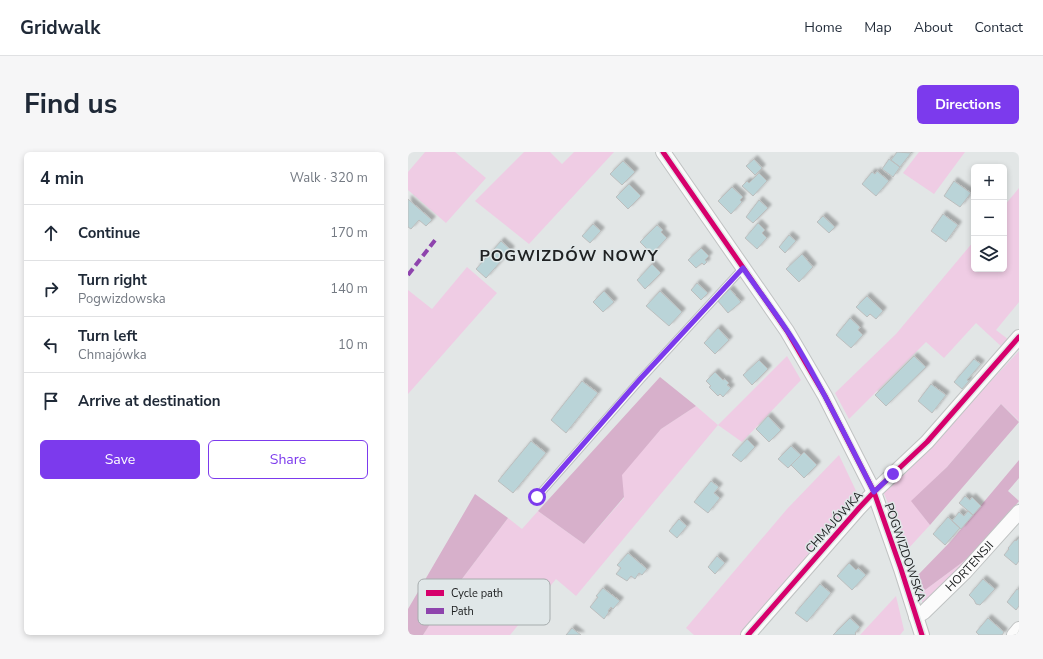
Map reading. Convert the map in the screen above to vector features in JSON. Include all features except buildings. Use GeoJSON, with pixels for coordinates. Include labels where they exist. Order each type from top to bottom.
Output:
{"type":"FeatureCollection","features":[{"type":"Feature","properties":{"kind":"street","name":"POGWIZDOWSKA"},"geometry":{"type":"LineString","coordinates":[[664,152],[801,352],[837,418],[874,492],[922,635]]}},
{"type":"Feature","properties":{"kind":"street","name":"CHMAJÓWKA"},"geometry":{"type":"LineString","coordinates":[[748,635],[874,492],[927,442],[1019,337]]}},
{"type":"Feature","properties":{"kind":"street","name":"HORTENSJI"},"geometry":{"type":"LineString","coordinates":[[916,617],[924,612],[965,572],[1019,512]]}},
{"type":"Feature","properties":{"kind":"street"},"geometry":{"type":"LineString","coordinates":[[1014,635],[1019,629]]}},
{"type":"Feature","properties":{"kind":"lane"},"geometry":{"type":"LineString","coordinates":[[537,497],[641,378],[743,268]]}},
{"type":"Feature","properties":{"kind":"shaded area"},"geometry":{"type":"Polygon","coordinates":[[[425,152],[455,152],[486,178],[446,223],[408,190],[408,172],[425,152]]]}},
{"type":"Feature","properties":{"kind":"shaded area"},"geometry":{"type":"Polygon","coordinates":[[[524,152],[550,152],[562,164],[574,152],[614,152],[529,244],[475,201],[524,152]]]}},
{"type":"Feature","properties":{"kind":"shaded area"},"geometry":{"type":"Polygon","coordinates":[[[919,152],[965,152],[934,194],[903,173],[919,152]]]}},
{"type":"Feature","properties":{"kind":"shaded area"},"geometry":{"type":"Polygon","coordinates":[[[1019,188],[1019,302],[996,330],[1009,340],[1003,348],[976,323],[944,358],[926,342],[849,419],[835,393],[896,334],[971,245],[971,272],[1007,272],[1007,202],[1019,188]]]}},
{"type":"Feature","properties":{"kind":"shaded area"},"geometry":{"type":"Polygon","coordinates":[[[467,267],[497,293],[408,394],[408,290],[432,309],[467,267]]]}},
{"type":"Feature","properties":{"kind":"shaded area"},"geometry":{"type":"Polygon","coordinates":[[[1019,351],[1019,421],[1001,404],[947,467],[912,501],[930,525],[907,550],[883,491],[905,474],[1019,351]]]}},
{"type":"Feature","properties":{"kind":"shaded area"},"geometry":{"type":"Polygon","coordinates":[[[787,356],[801,380],[742,442],[718,425],[787,356]]]}},
{"type":"Feature","properties":{"kind":"shaded area"},"geometry":{"type":"Polygon","coordinates":[[[660,377],[696,406],[661,429],[622,475],[624,497],[584,544],[538,511],[660,377]]]}},
{"type":"Feature","properties":{"kind":"shaded area"},"geometry":{"type":"Polygon","coordinates":[[[1001,404],[1019,422],[930,525],[911,501],[947,467],[1001,404]]]}},
{"type":"Feature","properties":{"kind":"shaded area"},"geometry":{"type":"Polygon","coordinates":[[[696,406],[718,425],[576,596],[556,579],[550,586],[550,579],[462,579],[508,518],[522,529],[538,511],[584,544],[624,498],[621,475],[661,429],[696,406]]]}},
{"type":"Feature","properties":{"kind":"shaded area"},"geometry":{"type":"Polygon","coordinates":[[[839,455],[858,495],[845,519],[743,635],[694,635],[686,628],[787,509],[839,455]]]}},
{"type":"Feature","properties":{"kind":"shaded area"},"geometry":{"type":"Polygon","coordinates":[[[1019,460],[1019,478],[1008,491],[1019,501],[979,550],[925,590],[916,577],[951,541],[1019,460]]]}},
{"type":"Feature","properties":{"kind":"shaded area"},"geometry":{"type":"Polygon","coordinates":[[[475,494],[508,518],[462,579],[425,579],[475,494]]]}},
{"type":"Feature","properties":{"kind":"shaded area"},"geometry":{"type":"Polygon","coordinates":[[[979,550],[923,605],[916,577],[925,590],[979,550]]]}},
{"type":"Feature","properties":{"kind":"shaded area"},"geometry":{"type":"Polygon","coordinates":[[[418,592],[418,625],[429,625],[423,635],[408,635],[408,609],[418,592]]]}},
{"type":"Feature","properties":{"kind":"shaded area"},"geometry":{"type":"Polygon","coordinates":[[[896,596],[904,630],[900,635],[860,635],[896,596]]]}},
{"type":"Feature","properties":{"kind":"shaded area"},"geometry":{"type":"Polygon","coordinates":[[[429,625],[518,625],[510,635],[423,635],[429,625]]]}},
{"type":"Feature","properties":{"kind":"marked path"},"geometry":{"type":"LineString","coordinates":[[408,275],[436,239]]}},
{"type":"Feature","properties":{"kind":"cycle path"},"geometry":{"type":"LineString","coordinates":[[663,152],[787,331],[825,396],[874,492],[922,635]]}},
{"type":"Feature","properties":{"kind":"cycle path"},"geometry":{"type":"LineString","coordinates":[[748,635],[859,508],[927,442],[1019,337]]}},
{"type":"Feature","properties":{"kind":"district","name":"POGWIZDÓW NOWY"},"geometry":{"type":"Point","coordinates":[569,255]}},
{"type":"Feature","properties":{"kind":"route"},"geometry":{"type":"LineString","coordinates":[[537,497],[641,378],[743,268],[801,352],[837,418],[874,492],[893,474]]}}]}
